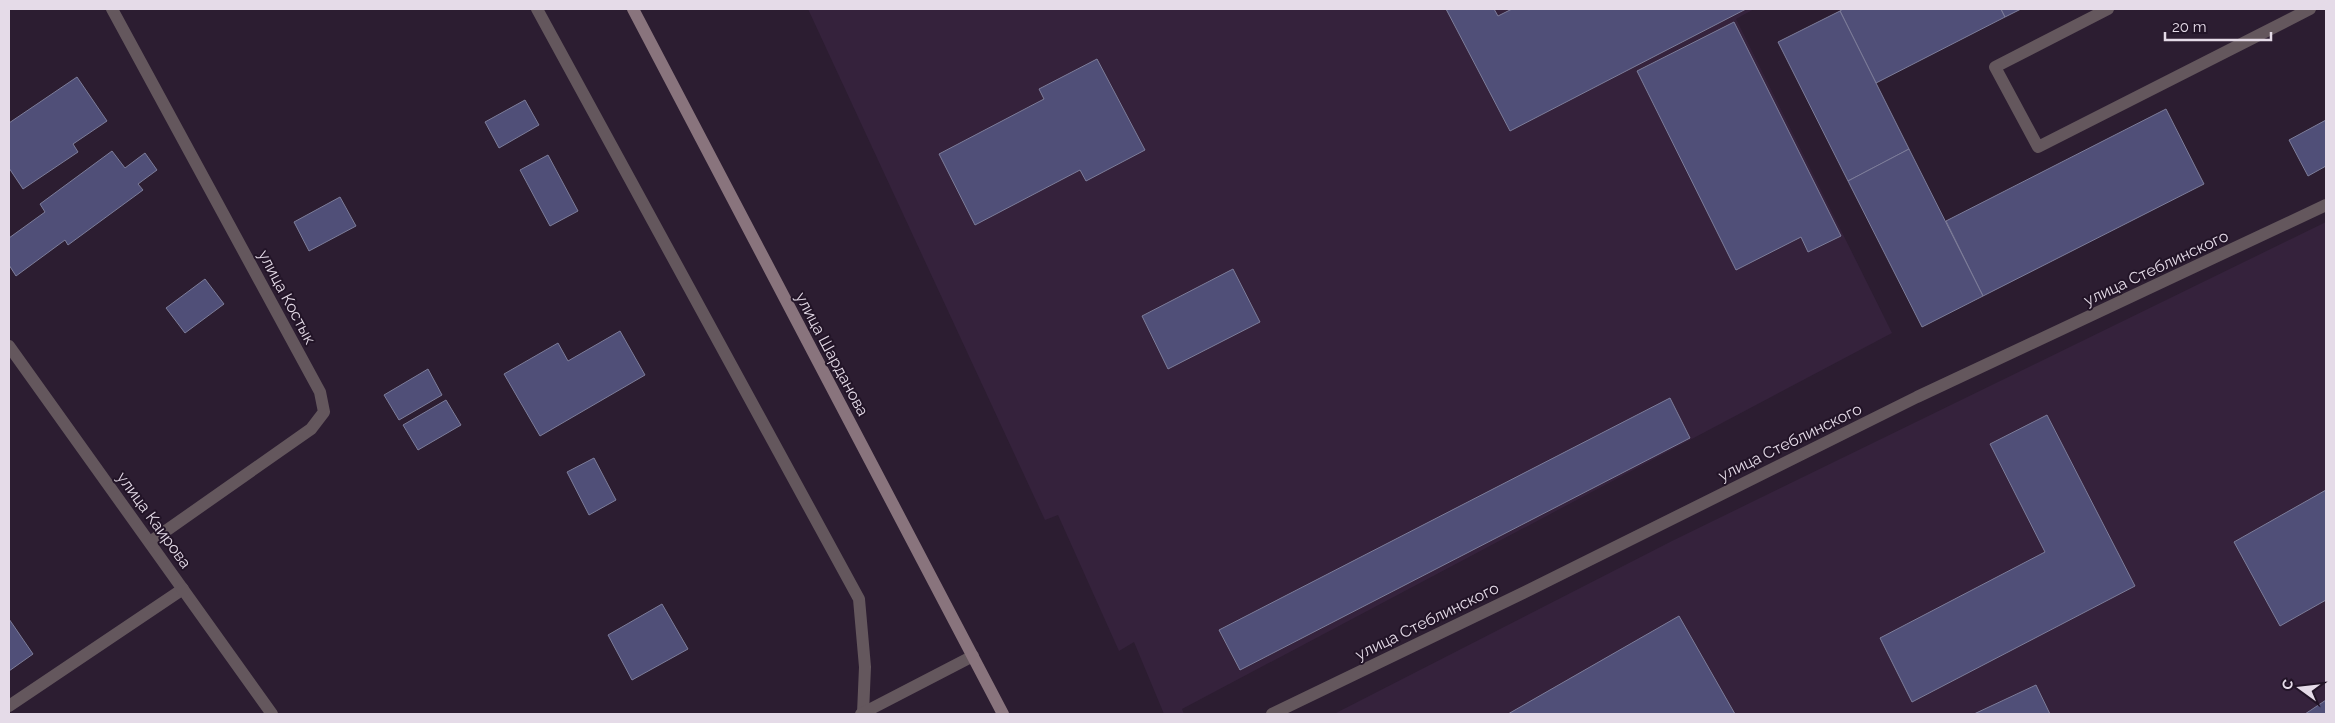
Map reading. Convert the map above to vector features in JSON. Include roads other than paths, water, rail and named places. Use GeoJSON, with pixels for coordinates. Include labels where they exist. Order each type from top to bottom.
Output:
{"type":"FeatureCollection","features":[{"type":"Feature","properties":{"kind":"main road","name":"улица Шарданова"},"geometry":{"type":"LineString","coordinates":[[633,9],[1004,714]]}},
{"type":"Feature","properties":{"kind":"street","name":"улица Костык"},"geometry":{"type":"LineString","coordinates":[[112,9],[320,392],[324,412],[311,429],[150,542]]}},
{"type":"Feature","properties":{"kind":"street"},"geometry":{"type":"LineString","coordinates":[[536,9],[859,599],[865,668],[862,714]]}},
{"type":"Feature","properties":{"kind":"street"},"geometry":{"type":"LineString","coordinates":[[2108,9],[1995,66],[2038,147],[2310,9]]}},
{"type":"Feature","properties":{"kind":"street","name":"улица Стеблинского"},"geometry":{"type":"LineString","coordinates":[[1272,714],[1523,593],[1917,397],[2326,205]]}},
{"type":"Feature","properties":{"kind":"street","name":"улица Каирова"},"geometry":{"type":"LineString","coordinates":[[9,346],[272,714]]}},
{"type":"Feature","properties":{"kind":"street"},"geometry":{"type":"LineString","coordinates":[[9,706],[183,589]]}},
{"type":"Feature","properties":{"kind":"street"},"geometry":{"type":"LineString","coordinates":[[862,714],[973,656]]}}]}
